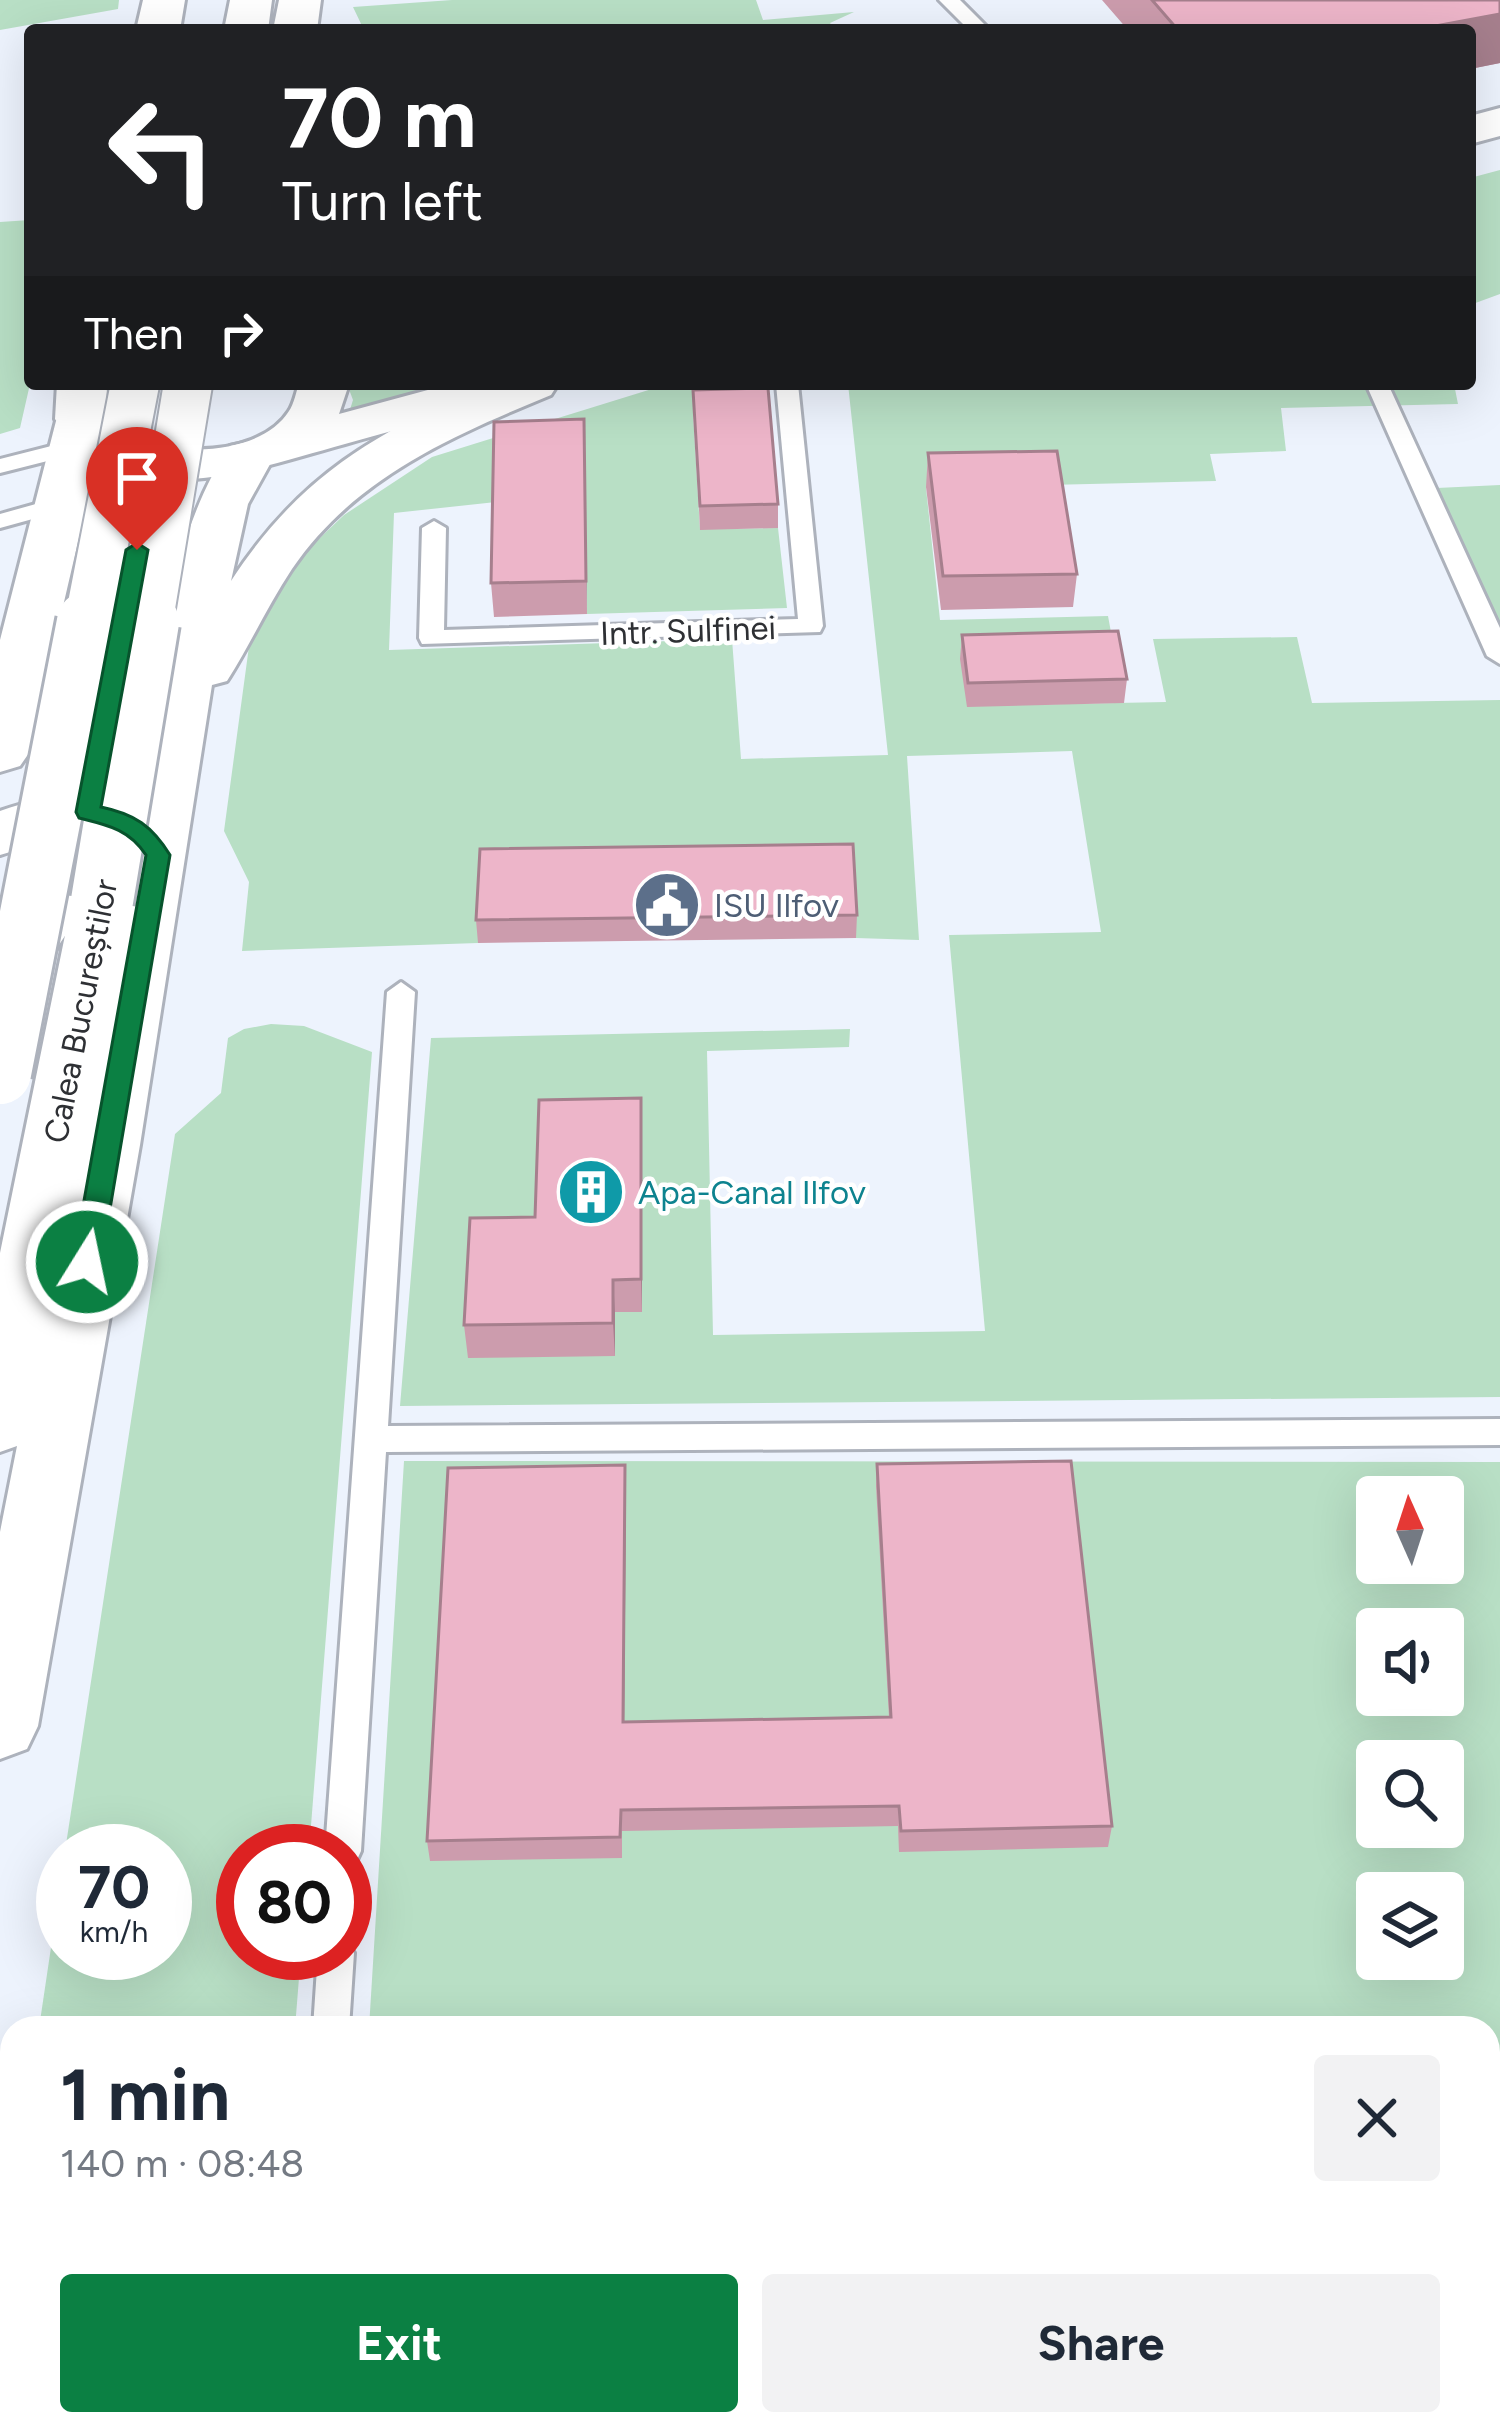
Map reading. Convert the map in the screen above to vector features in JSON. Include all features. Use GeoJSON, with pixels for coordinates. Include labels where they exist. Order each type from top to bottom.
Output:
{"type":"FeatureCollection","features":[{"type":"Feature","properties":{"kind":"main road","name":"Calea Bucureștilor"},"geometry":{"type":"LineString","coordinates":[[0,1073],[134,390]]}},
{"type":"Feature","properties":{"kind":"main road","name":"Calea Bucureștilor"},"geometry":{"type":"LineString","coordinates":[[0,1424],[102,901],[187,390]]}},
{"type":"Feature","properties":{"kind":"main road"},"geometry":{"type":"LineString","coordinates":[[0,1726],[216,527],[230,485],[258,453],[305,426],[319,409],[323,390]]}},
{"type":"Feature","properties":{"kind":"main road"},"geometry":{"type":"LineString","coordinates":[[79,417],[99,442],[153,463],[206,465],[485,390]]}},
{"type":"Feature","properties":{"kind":"main road"},"geometry":{"type":"LineString","coordinates":[[177,725],[260,572],[280,542],[326,493],[396,443],[518,390]]}},
{"type":"Feature","properties":{"kind":"main road"},"geometry":{"type":"LineString","coordinates":[[0,753],[79,417]]}},
{"type":"Feature","properties":{"kind":"main road"},"geometry":{"type":"LineString","coordinates":[[0,835],[90,801],[144,834],[158,855]]}},
{"type":"Feature","properties":{"kind":"lane"},"geometry":{"type":"LineString","coordinates":[[949,0],[974,24]]}},
{"type":"Feature","properties":{"kind":"lane","name":"Intr. Sulfinei"},"geometry":{"type":"LineString","coordinates":[[434,528],[430,638],[811,626],[788,390]]}},
{"type":"Feature","properties":{"kind":"lane"},"geometry":{"type":"LineString","coordinates":[[1380,390],[1500,656]]}},
{"type":"Feature","properties":{"kind":"lane"},"geometry":{"type":"LineString","coordinates":[[0,466],[79,417]]}},
{"type":"Feature","properties":{"kind":"lane"},"geometry":{"type":"LineString","coordinates":[[101,742],[153,463]]}},
{"type":"Feature","properties":{"kind":"lane"},"geometry":{"type":"LineString","coordinates":[[0,520],[61,504]]}},
{"type":"Feature","properties":{"kind":"lane"},"geometry":{"type":"LineString","coordinates":[[0,984],[41,953],[68,912],[90,801]]}},
{"type":"Feature","properties":{"kind":"lane"},"geometry":{"type":"LineString","coordinates":[[345,1824],[401,992]]}},
{"type":"Feature","properties":{"kind":"lane"},"geometry":{"type":"LineString","coordinates":[[371,1439],[1500,1432]]}},
{"type":"Feature","properties":{"kind":"lane"},"geometry":{"type":"LineString","coordinates":[[332,2016],[334,1980]]}},
{"type":"Feature","properties":{"kind":"green space"},"geometry":{"type":"Polygon","coordinates":[[[0,0],[119,0],[118,9],[0,30],[0,0]]]}},
{"type":"Feature","properties":{"kind":"green space"},"geometry":{"type":"Polygon","coordinates":[[[452,0],[756,0],[763,20],[854,12],[831,24],[361,24],[353,7],[452,0]]]}},
{"type":"Feature","properties":{"kind":"green space"},"geometry":{"type":"Polygon","coordinates":[[[1500,170],[1500,294],[1476,303],[1476,176],[1500,170]]]}},
{"type":"Feature","properties":{"kind":"green space"},"geometry":{"type":"Polygon","coordinates":[[[24,220],[24,390],[29,390],[20,428],[0,434],[0,222],[24,220]]]}},
{"type":"Feature","properties":{"kind":"green space"},"geometry":{"type":"Polygon","coordinates":[[[349,390],[447,390],[347,419],[353,400],[349,390]]]}},
{"type":"Feature","properties":{"kind":"green space"},"geometry":{"type":"Polygon","coordinates":[[[649,390],[766,390],[768,411],[693,414],[700,529],[778,528],[787,608],[587,614],[585,453],[496,502],[394,513],[389,650],[732,639],[741,759],[888,755],[849,390],[1455,390],[1458,404],[1281,408],[1286,451],[1210,454],[1216,481],[926,488],[940,620],[1108,616],[1115,654],[967,706],[1166,702],[1153,639],[1297,637],[1312,703],[1500,700],[1500,1397],[400,1406],[431,1038],[850,1029],[849,1047],[707,1051],[713,1335],[985,1331],[949,935],[1101,932],[1072,751],[907,756],[919,940],[856,938],[852,868],[482,873],[478,943],[242,951],[249,882],[224,831],[250,639],[269,600],[302,555],[344,515],[432,457],[649,390]]]}},
{"type":"Feature","properties":{"kind":"green space"},"geometry":{"type":"Polygon","coordinates":[[[1500,485],[1500,630],[1437,488],[1500,485]]]}},
{"type":"Feature","properties":{"kind":"green space"},"geometry":{"type":"Polygon","coordinates":[[[271,1024],[304,1026],[372,1052],[311,1824],[216,1824],[216,1980],[299,1980],[296,2016],[41,2016],[46,1980],[192,1980],[192,1824],[69,1824],[175,1134],[221,1093],[228,1038],[244,1029],[271,1024]]]}},
{"type":"Feature","properties":{"kind":"green space"},"geometry":{"type":"Polygon","coordinates":[[[404,1461],[1500,1462],[1500,2016],[370,2016],[404,1461]]]}},
{"type":"Feature","properties":{"kind":"building"},"geometry":{"type":"Polygon","coordinates":[[[1152,0],[1500,0],[1500,14],[1446,24],[1173,24],[1152,0]]]}},
{"type":"Feature","properties":{"kind":"building"},"geometry":{"type":"Polygon","coordinates":[[[693,390],[768,390],[778,504],[700,506],[693,390]]]}},
{"type":"Feature","properties":{"kind":"building"},"geometry":{"type":"Polygon","coordinates":[[[584,419],[586,581],[491,583],[494,422],[584,419]]]}},
{"type":"Feature","properties":{"kind":"building"},"geometry":{"type":"Polygon","coordinates":[[[1057,451],[1077,574],[943,576],[928,453],[1057,451]]]}},
{"type":"Feature","properties":{"kind":"building"},"geometry":{"type":"Polygon","coordinates":[[[1118,631],[1127,679],[968,683],[962,635],[1118,631]]]}},
{"type":"Feature","properties":{"kind":"building","name":"ISU Ilfov"},"geometry":{"type":"Polygon","coordinates":[[[853,844],[857,915],[476,920],[480,849],[853,844]]]}},
{"type":"Feature","properties":{"kind":"building","name":"Apa-Canal Ilfov"},"geometry":{"type":"Polygon","coordinates":[[[641,1098],[641,1279],[613,1280],[613,1323],[464,1325],[470,1218],[535,1217],[539,1100],[641,1098]]]}},
{"type":"Feature","properties":{"kind":"building"},"geometry":{"type":"Polygon","coordinates":[[[1071,1461],[1112,1826],[901,1831],[899,1806],[621,1810],[620,1837],[427,1841],[448,1468],[625,1465],[623,1722],[891,1717],[877,1464],[1071,1461]]]}},
{"type":"Feature","properties":{"kind":"place","name":"ISU Ilfov"},"geometry":{"type":"Point","coordinates":[667,905]}},
{"type":"Feature","properties":{"kind":"place","name":"Apa-Canal Ilfov"},"geometry":{"type":"Point","coordinates":[591,1192]}},
{"type":"Feature","properties":{"kind":"route"},"geometry":{"type":"LineString","coordinates":[[87,1262],[158,855],[144,834],[120,819],[88,812],[137,550]]}}]}
